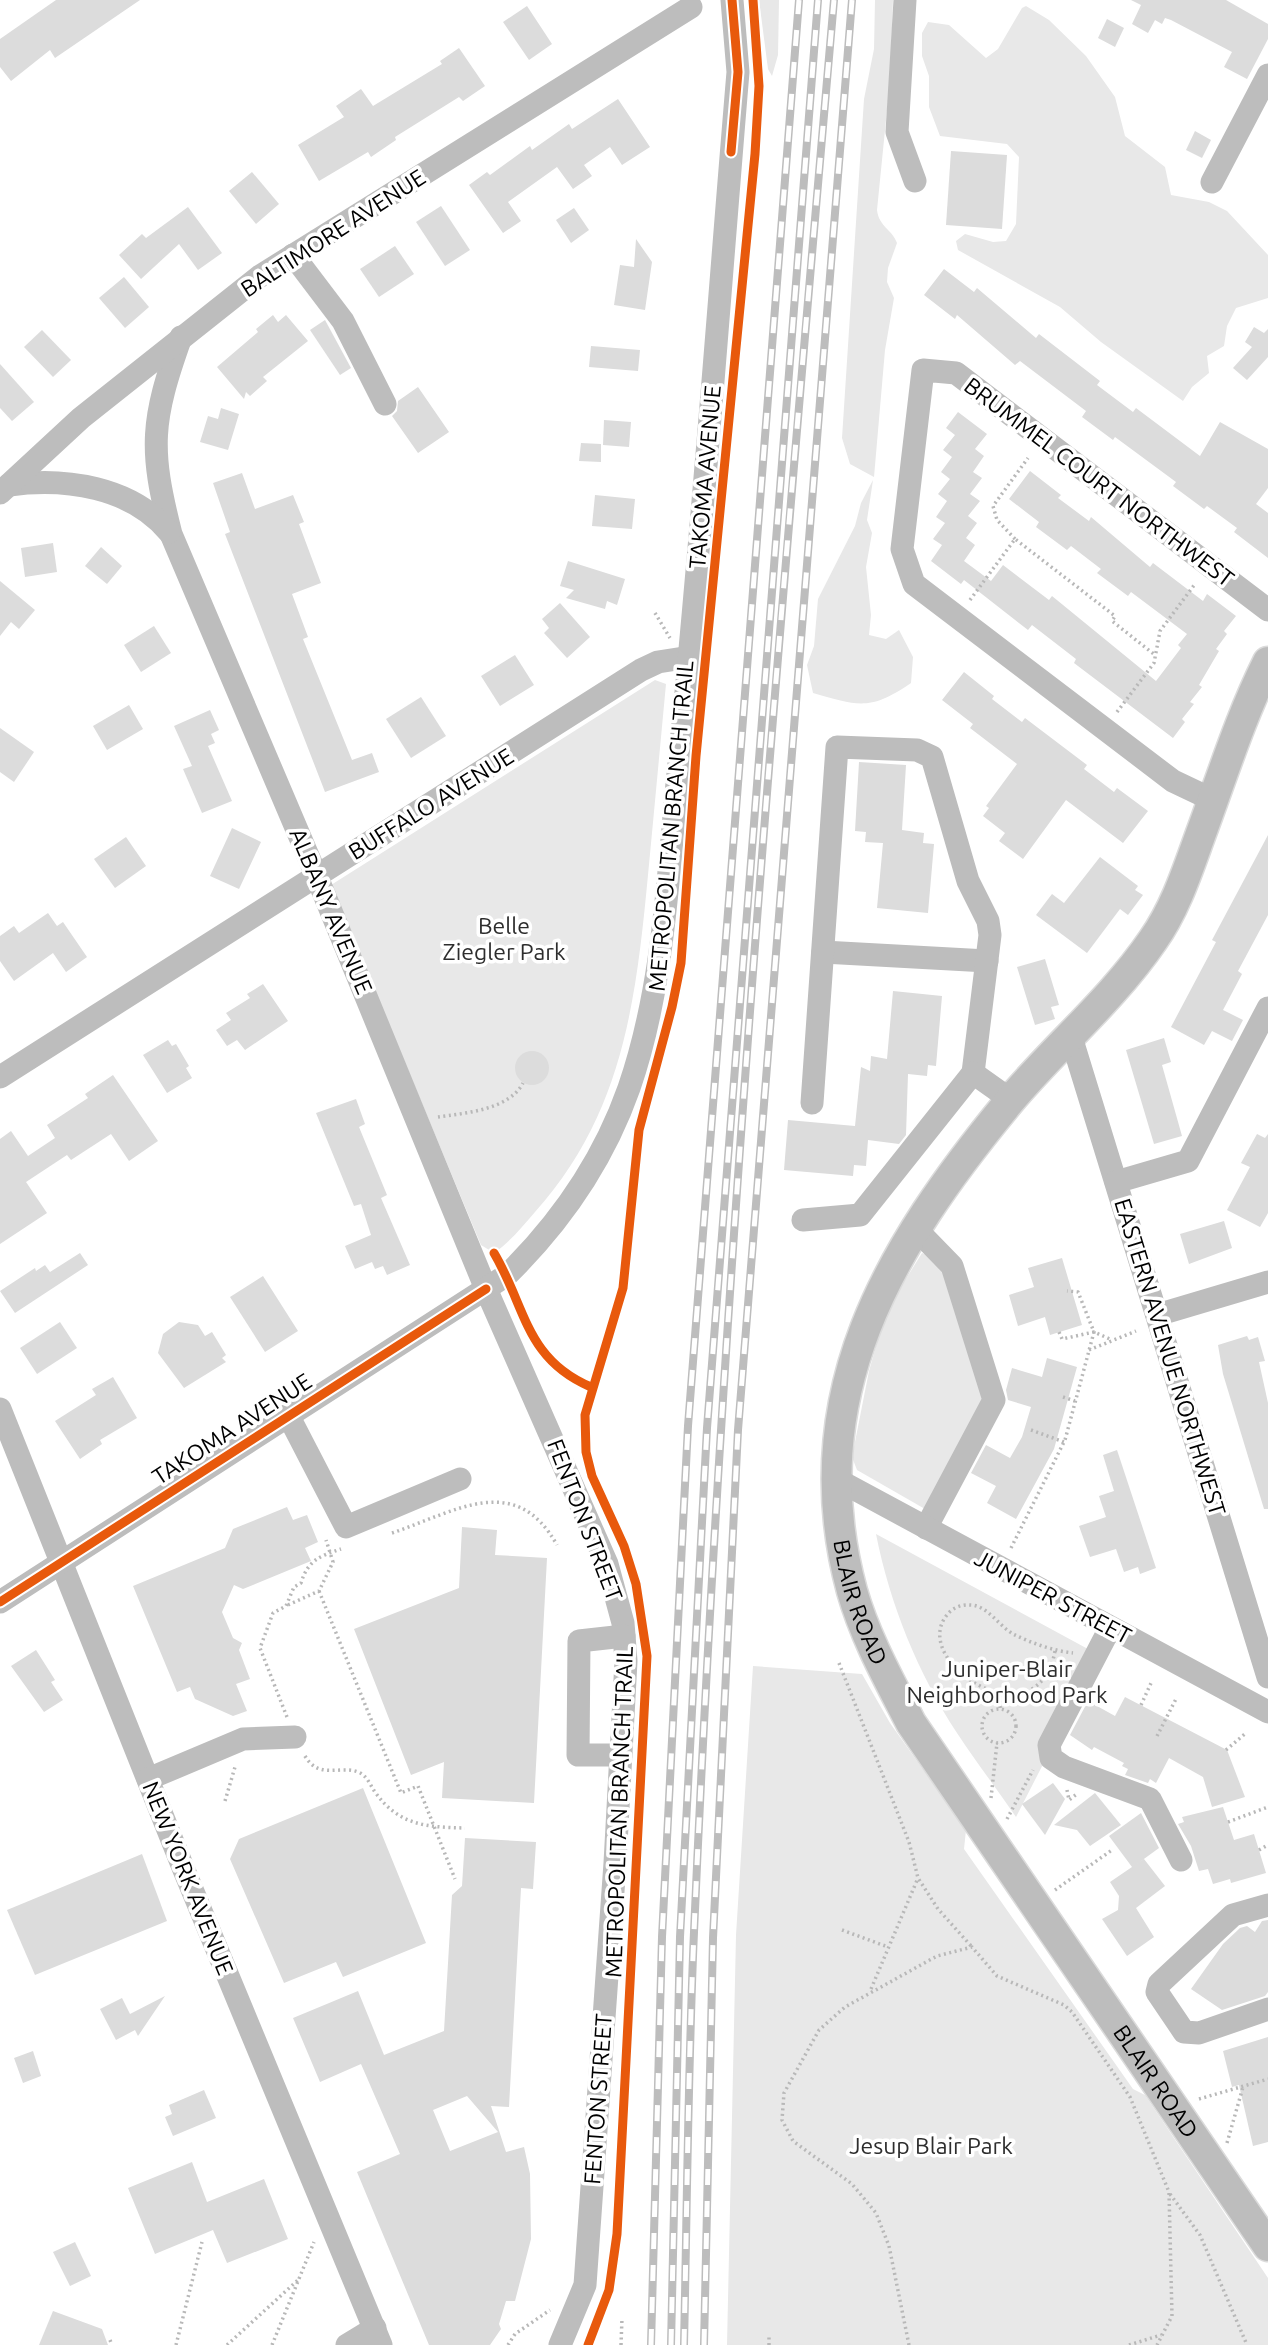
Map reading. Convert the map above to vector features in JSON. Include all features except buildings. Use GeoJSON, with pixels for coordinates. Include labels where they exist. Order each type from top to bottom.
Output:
{"type":"FeatureCollection","features":[{"type":"Feature","properties":{"kind":"main road","name":"BLAIR ROAD"},"geometry":{"type":"LineString","coordinates":[[1268,662],[1245,711],[1166,919],[1142,955],[1072,1037],[1011,1100],[970,1152],[916,1229],[888,1275],[864,1324],[848,1377],[839,1438],[838,1480],[842,1551],[853,1594],[876,1656],[911,1723],[1268,2246]]}},
{"type":"Feature","properties":{"kind":"street","name":"TAKOMA AVENUE"},"geometry":{"type":"LineString","coordinates":[[0,1602],[506,1275],[544,1238],[587,1177],[629,1088],[656,985],[690,657],[738,72],[732,0]]}},
{"type":"Feature","properties":{"kind":"street"},"geometry":{"type":"LineString","coordinates":[[905,0],[898,132],[915,181]]}},
{"type":"Feature","properties":{"kind":"street","name":"BALTIMORE AVENUE"},"geometry":{"type":"LineString","coordinates":[[5,489],[82,418],[181,337],[293,255],[696,2]]}},
{"type":"Feature","properties":{"kind":"street"},"geometry":{"type":"LineString","coordinates":[[1212,182],[1268,75]]}},
{"type":"Feature","properties":{"kind":"street"},"geometry":{"type":"LineString","coordinates":[[293,255],[342,321],[385,404]]}},
{"type":"Feature","properties":{"kind":"street","name":"ALBANY AVENUE"},"geometry":{"type":"LineString","coordinates":[[181,337],[162,389],[154,442],[160,491],[171,534],[317,877],[486,1289]]}},
{"type":"Feature","properties":{"kind":"street","name":"BRUMMEL COURT NORTHWEST"},"geometry":{"type":"LineString","coordinates":[[1213,800],[1172,781],[915,584],[902,549],[923,370],[956,373],[1268,610]]}},
{"type":"Feature","properties":{"kind":"street","name":"ALBANY AVENUE"},"geometry":{"type":"LineString","coordinates":[[5,489],[45,482],[108,492],[135,502],[157,517],[171,534]]}},
{"type":"Feature","properties":{"kind":"street","name":"BUFFALO AVENUE"},"geometry":{"type":"LineString","coordinates":[[0,1077],[641,670],[658,662],[690,657]]}},
{"type":"Feature","properties":{"kind":"street"},"geometry":{"type":"LineString","coordinates":[[803,1220],[860,1215],[972,1073],[990,935],[988,921],[968,881],[932,757],[918,750],[838,747],[812,1103]]}},
{"type":"Feature","properties":{"kind":"street"},"geometry":{"type":"LineString","coordinates":[[823,952],[987,961]]}},
{"type":"Feature","properties":{"kind":"street"},"geometry":{"type":"LineString","coordinates":[[1116,1182],[1188,1161],[1268,1008]]}},
{"type":"Feature","properties":{"kind":"street","name":"EASTERN AVENUE NORTHWEST"},"geometry":{"type":"LineString","coordinates":[[1072,1037],[1268,1677]]}},
{"type":"Feature","properties":{"kind":"street"},"geometry":{"type":"LineString","coordinates":[[972,1073],[1011,1100]]}},
{"type":"Feature","properties":{"kind":"street"},"geometry":{"type":"LineString","coordinates":[[916,1229],[952,1266],[994,1400],[926,1528]]}},
{"type":"Feature","properties":{"kind":"street"},"geometry":{"type":"LineString","coordinates":[[1157,1315],[1267,1285]]}},
{"type":"Feature","properties":{"kind":"street","name":"FENTON STREET"},"geometry":{"type":"LineString","coordinates":[[486,1289],[607,1564],[624,1636],[626,1661],[585,2285],[560,2345]]}},
{"type":"Feature","properties":{"kind":"street","name":"NEW YORK AVENUE"},"geometry":{"type":"LineString","coordinates":[[0,1409],[148,1779],[378,2337]]}},
{"type":"Feature","properties":{"kind":"street"},"geometry":{"type":"LineString","coordinates":[[288,1415],[346,1527],[460,1479]]}},
{"type":"Feature","properties":{"kind":"street","name":"JUNIPER STREET"},"geometry":{"type":"LineString","coordinates":[[838,1480],[1268,1712]]}},
{"type":"Feature","properties":{"kind":"street"},"geometry":{"type":"LineString","coordinates":[[1111,1628],[1049,1745],[1051,1758],[1064,1767],[1150,1799],[1181,1860]]}},
{"type":"Feature","properties":{"kind":"street"},"geometry":{"type":"LineString","coordinates":[[621,1755],[578,1755],[579,1641],[624,1636]]}},
{"type":"Feature","properties":{"kind":"street"},"geometry":{"type":"LineString","coordinates":[[148,1779],[243,1739],[295,1737]]}},
{"type":"Feature","properties":{"kind":"street"},"geometry":{"type":"LineString","coordinates":[[1268,1906],[1233,1914],[1159,1984],[1157,1992],[1184,2032],[1199,2033],[1268,2009]]}},
{"type":"Feature","properties":{"kind":"street"},"geometry":{"type":"LineString","coordinates":[[347,2345],[378,2337]]}},
{"type":"Feature","properties":{"kind":"path"},"geometry":{"type":"LineString","coordinates":[[1028,458],[993,506],[996,520],[1015,539],[1115,616],[1112,621],[1155,655]]}},
{"type":"Feature","properties":{"kind":"path"},"geometry":{"type":"LineString","coordinates":[[970,601],[1015,539]]}},
{"type":"Feature","properties":{"kind":"path"},"geometry":{"type":"LineString","coordinates":[[1117,712],[1154,663],[1160,631],[1195,584]]}},
{"type":"Feature","properties":{"kind":"path"},"geometry":{"type":"LineString","coordinates":[[655,613],[671,640]]}},
{"type":"Feature","properties":{"kind":"path"},"geometry":{"type":"LineString","coordinates":[[436,1118],[485,1108],[513,1097],[523,1083]]}},
{"type":"Feature","properties":{"kind":"path"},"geometry":{"type":"LineString","coordinates":[[1000,1568],[1064,1442],[1094,1332],[1078,1292],[1067,1291]]}},
{"type":"Feature","properties":{"kind":"path"},"geometry":{"type":"LineString","coordinates":[[1089,1350],[1136,1331]]}},
{"type":"Feature","properties":{"kind":"path"},"geometry":{"type":"LineString","coordinates":[[1059,1332],[1062,1339],[1094,1332],[1112,1340]]}},
{"type":"Feature","properties":{"kind":"path"},"geometry":{"type":"LineString","coordinates":[[1063,1397],[1075,1401]]}},
{"type":"Feature","properties":{"kind":"path"},"geometry":{"type":"LineString","coordinates":[[1031,1430],[1064,1442]]}},
{"type":"Feature","properties":{"kind":"path"},"geometry":{"type":"LineString","coordinates":[[388,1535],[462,1508],[484,1502],[502,1502],[517,1505],[538,1516],[557,1545]]}},
{"type":"Feature","properties":{"kind":"path"},"geometry":{"type":"LineString","coordinates":[[321,1528],[334,1562],[319,1591],[273,1613],[260,1648],[295,1737],[310,1764],[330,1772],[360,1772],[385,1807],[404,1821],[436,1828],[465,1828]]}},
{"type":"Feature","properties":{"kind":"path"},"geometry":{"type":"LineString","coordinates":[[286,1606],[294,1587],[301,1583],[305,1569],[314,1558],[343,1549]]}},
{"type":"Feature","properties":{"kind":"path"},"geometry":{"type":"LineString","coordinates":[[319,1591],[401,1793],[418,1786],[455,1880]]}},
{"type":"Feature","properties":{"kind":"path"},"geometry":{"type":"LineString","coordinates":[[967,1604],[981,1606],[996,1623],[1015,1635],[1055,1651],[1046,1680],[1031,1691],[1001,1693],[961,1676],[940,1648],[942,1624],[953,1609],[967,1604]]}},
{"type":"Feature","properties":{"kind":"path"},"geometry":{"type":"LineString","coordinates":[[839,1663],[909,1842],[918,1878],[938,1909],[996,1976],[1064,2005],[1072,2012],[1130,2098],[1169,2192],[1200,2235],[1247,2345]]}},
{"type":"Feature","properties":{"kind":"path"},"geometry":{"type":"LineString","coordinates":[[1141,1705],[1151,1683]]}},
{"type":"Feature","properties":{"kind":"path"},"geometry":{"type":"LineString","coordinates":[[1000,1708],[1001,1693]]}},
{"type":"Feature","properties":{"kind":"path"},"geometry":{"type":"LineString","coordinates":[[1157,1736],[1177,1697]]}},
{"type":"Feature","properties":{"kind":"path"},"geometry":{"type":"LineString","coordinates":[[1000,1708],[1014,1716],[1017,1727],[1010,1740],[998,1743],[984,1735],[982,1725],[989,1712],[1000,1708]]}},
{"type":"Feature","properties":{"kind":"path"},"geometry":{"type":"LineString","coordinates":[[1226,1750],[1245,1733]]}},
{"type":"Feature","properties":{"kind":"path"},"geometry":{"type":"LineString","coordinates":[[225,1801],[243,1739]]}},
{"type":"Feature","properties":{"kind":"path"},"geometry":{"type":"LineString","coordinates":[[991,1803],[998,1743]]}},
{"type":"Feature","properties":{"kind":"path"},"geometry":{"type":"LineString","coordinates":[[1004,1824],[1049,1745]]}},
{"type":"Feature","properties":{"kind":"path"},"geometry":{"type":"LineString","coordinates":[[1228,1822],[1268,1807]]}},
{"type":"Feature","properties":{"kind":"path"},"geometry":{"type":"LineString","coordinates":[[1259,1850],[1268,1845]]}},
{"type":"Feature","properties":{"kind":"path"},"geometry":{"type":"LineString","coordinates":[[1051,1894],[1112,1850]]}},
{"type":"Feature","properties":{"kind":"path"},"geometry":{"type":"LineString","coordinates":[[870,1991],[918,1878]]}},
{"type":"Feature","properties":{"kind":"path"},"geometry":{"type":"LineString","coordinates":[[842,1930],[888,1947]]}},
{"type":"Feature","properties":{"kind":"path"},"geometry":{"type":"LineString","coordinates":[[910,2344],[889,2246],[876,2213],[852,2184],[793,2141],[782,2120],[784,2093],[819,2030],[870,1991],[937,1956],[972,1947]]}},
{"type":"Feature","properties":{"kind":"path"},"geometry":{"type":"LineString","coordinates":[[1190,2101],[1268,2080]]}},
{"type":"Feature","properties":{"kind":"path"},"geometry":{"type":"LineString","coordinates":[[1225,2152],[1244,2087]]}},
{"type":"Feature","properties":{"kind":"path"},"geometry":{"type":"LineString","coordinates":[[1157,2345],[1172,2316],[1169,2192]]}},
{"type":"Feature","properties":{"kind":"path"},"geometry":{"type":"LineString","coordinates":[[272,2345],[317,2234]]}},
{"type":"Feature","properties":{"kind":"path"},"geometry":{"type":"LineString","coordinates":[[176,2345],[202,2242]]}},
{"type":"Feature","properties":{"kind":"path"},"geometry":{"type":"LineString","coordinates":[[227,2345],[299,2278]]}},
{"type":"Feature","properties":{"kind":"path"},"geometry":{"type":"LineString","coordinates":[[508,2345],[515,2334],[555,2307]]}},
{"type":"Feature","properties":{"kind":"path"},"geometry":{"type":"LineString","coordinates":[[621,2345],[622,2318]]}},
{"type":"Feature","properties":{"kind":"path"},"geometry":{"type":"LineString","coordinates":[[1129,2345],[1163,2335]]}},
{"type":"Feature","properties":{"kind":"path"},"geometry":{"type":"LineString","coordinates":[[769,2336],[769,2345]]}},
{"type":"Feature","properties":{"kind":"path"},"geometry":{"type":"LineString","coordinates":[[110,2340],[112,2345]]}},
{"type":"Feature","properties":{"kind":"green space"},"geometry":{"type":"Polygon","coordinates":[[[759,0],[779,0],[778,55],[772,76],[768,69],[759,0]]]}},
{"type":"Feature","properties":{"kind":"green space"},"geometry":{"type":"Polygon","coordinates":[[[875,0],[893,0],[890,80],[877,210],[880,220],[897,243],[888,268],[887,282],[894,298],[885,350],[874,477],[850,464],[842,438],[864,99],[874,49],[875,0]]]}},
{"type":"Feature","properties":{"kind":"green space"},"geometry":{"type":"Polygon","coordinates":[[[1026,6],[1049,20],[1086,56],[1115,97],[1125,136],[1165,167],[1171,195],[1209,202],[1227,211],[1268,255],[1268,298],[1236,308],[1227,326],[1224,346],[1207,356],[1209,373],[1192,387],[1183,401],[1101,342],[1060,307],[958,250],[956,241],[965,234],[993,242],[1006,241],[1016,224],[1019,157],[1007,144],[940,136],[929,107],[929,76],[922,56],[922,33],[928,22],[949,25],[986,58],[998,49],[1022,8],[1026,6]]]}},
{"type":"Feature","properties":{"kind":"green space"},"geometry":{"type":"Polygon","coordinates":[[[873,480],[867,520],[872,533],[866,567],[871,615],[869,635],[886,639],[899,630],[913,657],[911,683],[874,702],[853,703],[813,693],[807,665],[814,646],[818,599],[855,526],[861,503],[873,480]]]}},
{"type":"Feature","properties":{"kind":"green space","name":"Belle Ziegler Park"},"geometry":{"type":"Polygon","coordinates":[[[655,680],[666,684],[638,967],[620,1054],[606,1096],[588,1136],[565,1175],[521,1229],[494,1253],[481,1245],[331,885],[655,680]]]}},
{"type":"Feature","properties":{"kind":"green space"},"geometry":{"type":"Polygon","coordinates":[[[922,1253],[936,1258],[948,1281],[983,1394],[978,1419],[925,1509],[857,1470],[852,1457],[869,1371],[886,1311],[922,1253]]]}},
{"type":"Feature","properties":{"kind":"green space","name":"Juniper-Blair Neighborhood Park"},"geometry":{"type":"Polygon","coordinates":[[[876,1534],[1099,1655],[1016,1817],[957,1733],[930,1687],[897,1612],[876,1534]]]}},
{"type":"Feature","properties":{"kind":"green space","name":"Jesup Blair Park"},"geometry":{"type":"Polygon","coordinates":[[[753,1666],[862,1674],[890,1723],[966,1830],[964,1849],[1133,2089],[1145,2095],[1268,2278],[1268,2345],[727,2345],[736,1935],[753,1666]]]}},
{"type":"Feature","properties":{"kind":"railway"},"geometry":{"type":"LineString","coordinates":[[651,2345],[662,1937],[688,1426],[799,0]]}},
{"type":"Feature","properties":{"kind":"railway"},"geometry":{"type":"LineString","coordinates":[[671,2345],[680,1937],[707,1428],[818,0]]}},
{"type":"Feature","properties":{"kind":"railway"},"geometry":{"type":"LineString","coordinates":[[684,2345],[694,1932],[720,1448],[772,724],[834,0]]}},
{"type":"Feature","properties":{"kind":"railway"},"geometry":{"type":"LineString","coordinates":[[704,2345],[713,1938],[738,1430],[852,0]]}},
{"type":"Feature","properties":{"kind":"cycle path"},"geometry":{"type":"LineString","coordinates":[[731,152],[738,72],[732,0]]}},
{"type":"Feature","properties":{"kind":"cycle path","name":"METROPOLITAN BRANCH TRAIL"},"geometry":{"type":"LineString","coordinates":[[588,2345],[609,2290],[617,2234],[647,1656],[636,1584],[624,1546],[592,1476],[586,1452],[585,1415],[623,1288],[639,1130],[681,963],[696,756],[755,154],[759,86],[753,0]]}},
{"type":"Feature","properties":{"kind":"cycle path"},"geometry":{"type":"LineString","coordinates":[[494,1253],[540,1347],[552,1362],[591,1387]]}},
{"type":"Feature","properties":{"kind":"cycle path"},"geometry":{"type":"LineString","coordinates":[[0,1602],[486,1289]]}}]}
